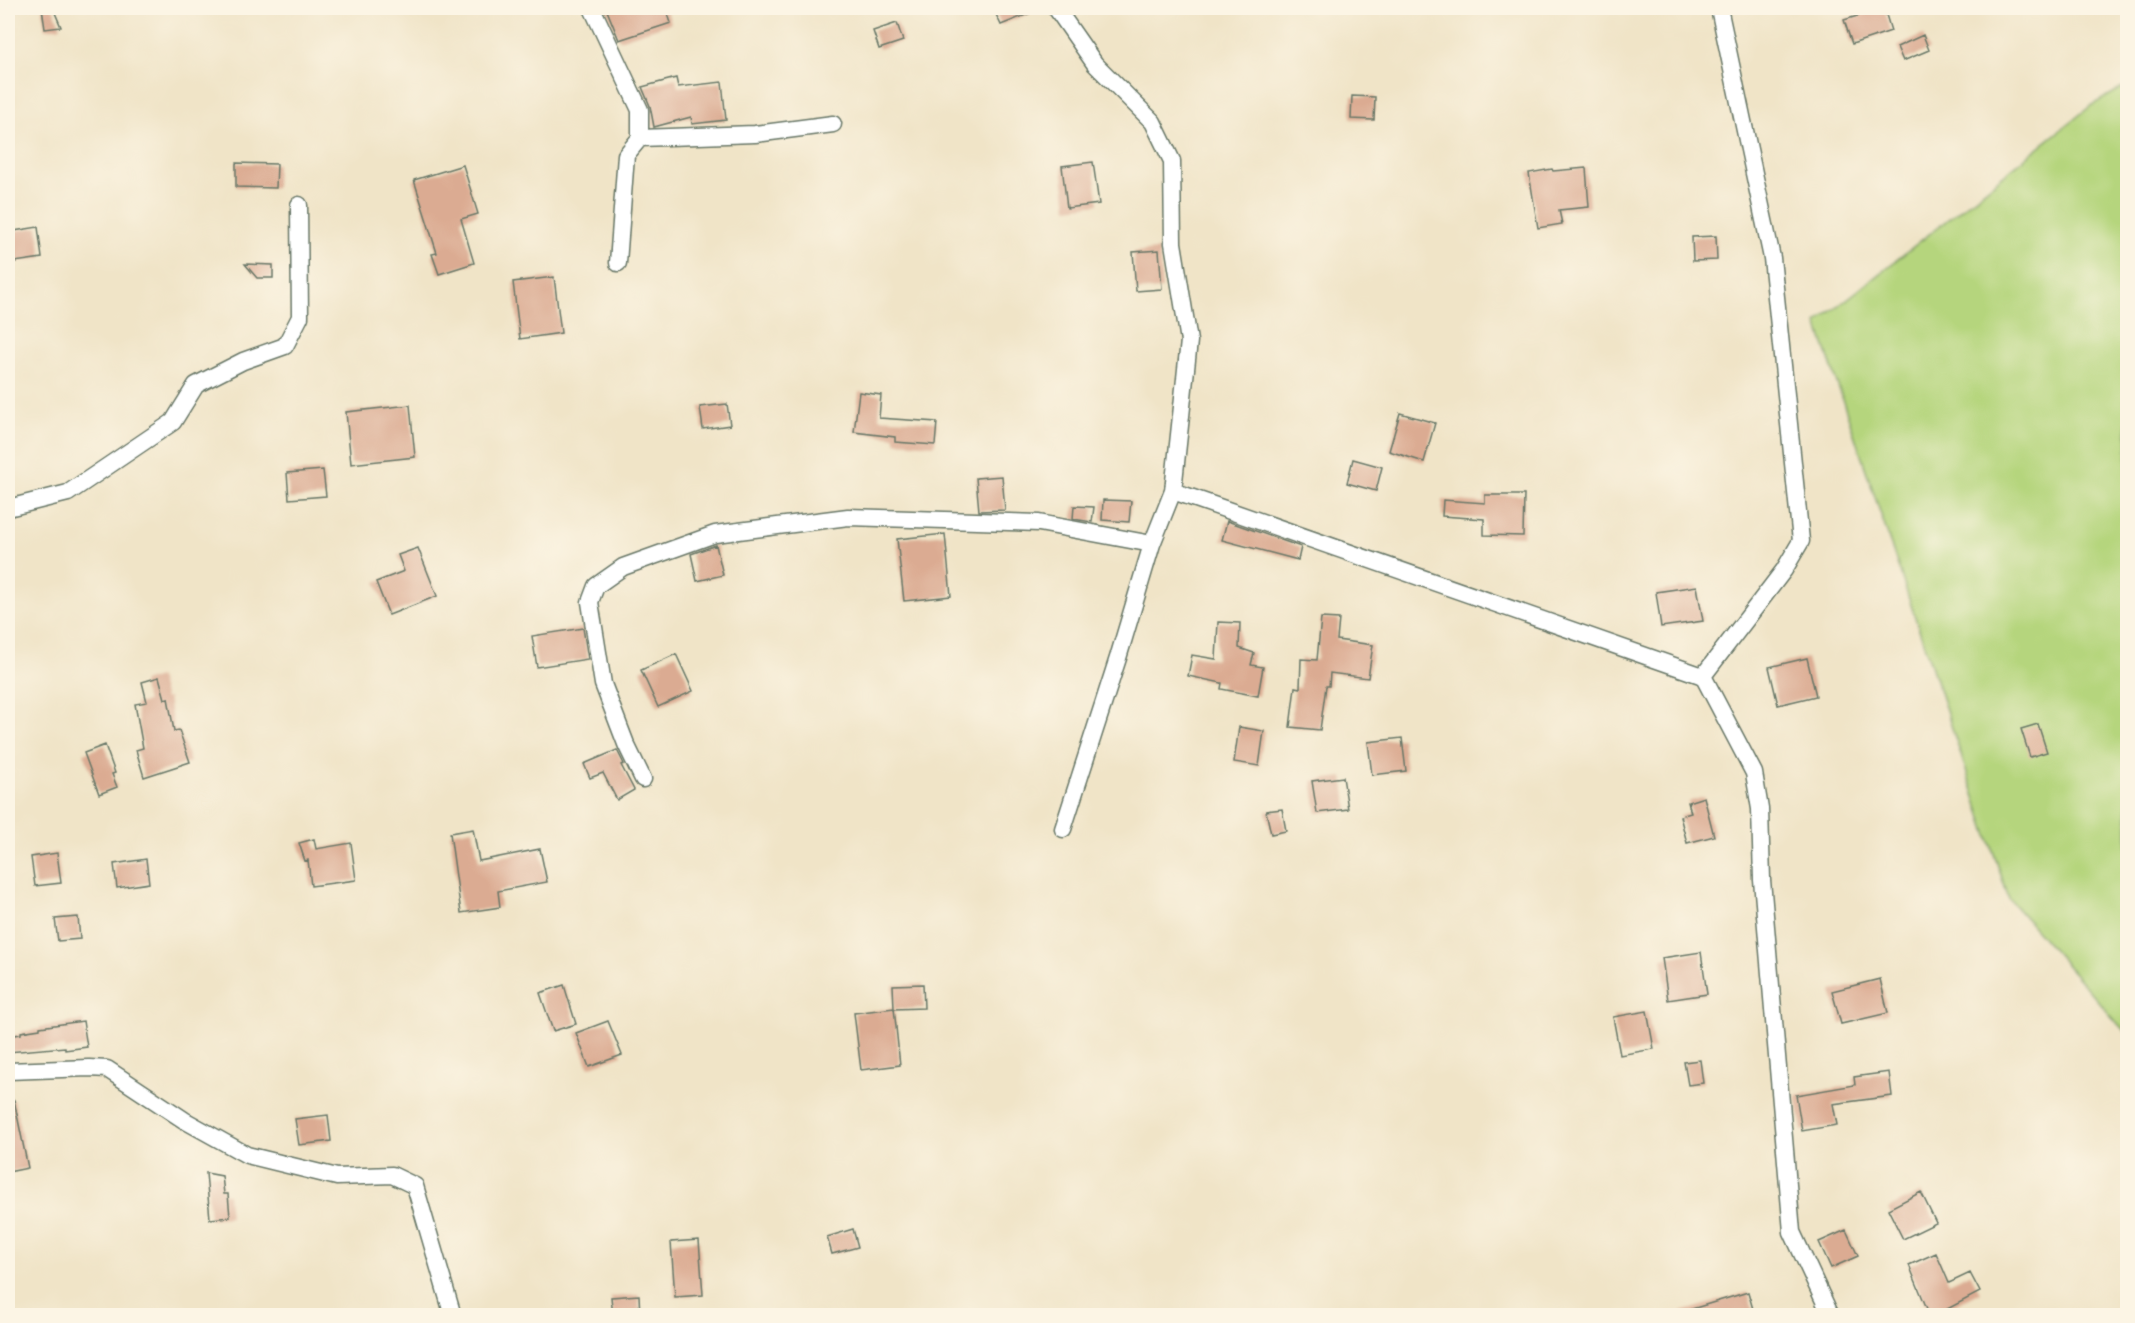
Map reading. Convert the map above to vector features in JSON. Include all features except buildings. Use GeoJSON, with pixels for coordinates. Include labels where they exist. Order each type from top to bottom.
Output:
{"type":"FeatureCollection","features":[{"type":"Feature","properties":{"kind":"street"},"geometry":{"type":"LineString","coordinates":[[592,8],[640,110],[639,138],[626,155],[618,262]]}},
{"type":"Feature","properties":{"kind":"street"},"geometry":{"type":"LineString","coordinates":[[1056,8],[1095,64],[1153,122],[1172,161],[1173,243],[1189,341],[1173,491],[1152,544],[1063,830]]}},
{"type":"Feature","properties":{"kind":"street"},"geometry":{"type":"LineString","coordinates":[[1703,676],[1784,570],[1801,541],[1772,258],[1719,8]]}},
{"type":"Feature","properties":{"kind":"street"},"geometry":{"type":"LineString","coordinates":[[639,138],[755,134],[833,124]]}},
{"type":"Feature","properties":{"kind":"street"},"geometry":{"type":"LineString","coordinates":[[8,508],[68,493],[173,422],[196,385],[243,361],[285,346],[300,317],[299,205]]}},
{"type":"Feature","properties":{"kind":"street"},"geometry":{"type":"LineString","coordinates":[[1173,491],[1703,676],[1754,773],[1760,809],[1763,892],[1792,1232],[1831,1316]]}},
{"type":"Feature","properties":{"kind":"street"},"geometry":{"type":"LineString","coordinates":[[643,779],[626,744],[603,684],[590,602],[596,586],[623,567],[715,534],[848,518],[1039,523],[1152,544]]}},
{"type":"Feature","properties":{"kind":"street"},"geometry":{"type":"LineString","coordinates":[[8,1071],[107,1069],[184,1120],[248,1155],[337,1177],[392,1175],[415,1185],[453,1316]]}},
{"type":"Feature","properties":{"kind":"green space"},"geometry":{"type":"Polygon","coordinates":[[[2127,85],[2127,1034],[2009,899],[1817,323],[2092,105],[2127,85]]]}}]}
